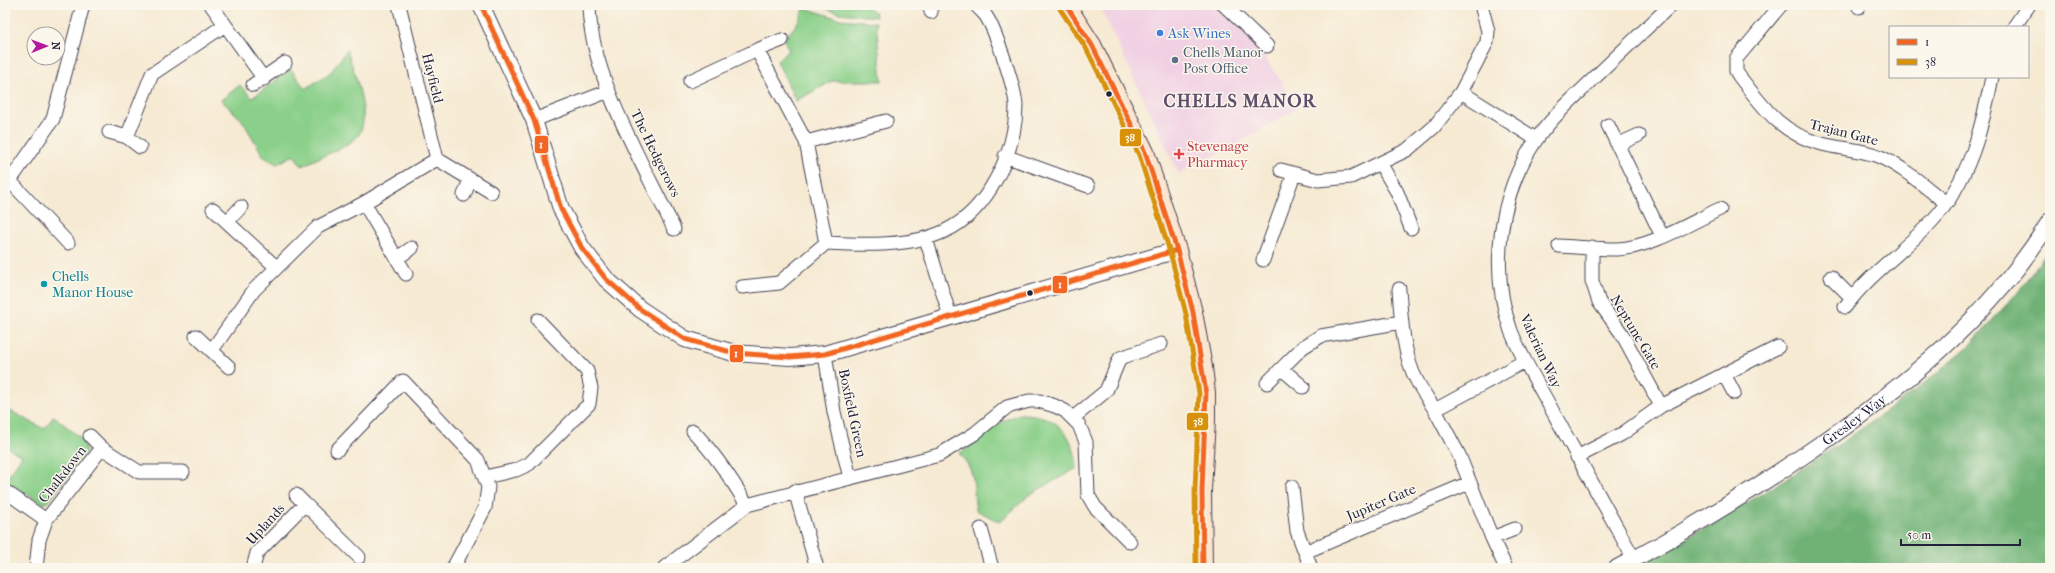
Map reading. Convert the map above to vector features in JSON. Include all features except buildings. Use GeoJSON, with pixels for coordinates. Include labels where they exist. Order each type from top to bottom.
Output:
{"type":"FeatureCollection","features":[{"type":"Feature","properties":{"kind":"main road"},"geometry":{"type":"LineString","coordinates":[[1066,5],[1092,45],[1145,152],[1177,250],[1193,312],[1206,393],[1202,490],[1203,568]]}},
{"type":"Feature","properties":{"kind":"street"},"geometry":{"type":"LineString","coordinates":[[68,243],[8,184],[53,119],[83,5]]}},
{"type":"Feature","properties":{"kind":"street"},"geometry":{"type":"LineString","coordinates":[[211,5],[264,78]]}},
{"type":"Feature","properties":{"kind":"street","name":"Hayfield"},"geometry":{"type":"LineString","coordinates":[[399,5],[437,159]]}},
{"type":"Feature","properties":{"kind":"street"},"geometry":{"type":"LineString","coordinates":[[481,5],[534,120],[554,188],[570,228],[592,263],[624,297],[685,339],[734,353],[790,357],[825,354],[1177,250]]}},
{"type":"Feature","properties":{"kind":"street","name":"The Hedgerows"},"geometry":{"type":"LineString","coordinates":[[589,5],[596,50],[609,91],[674,229]]}},
{"type":"Feature","properties":{"kind":"street"},"geometry":{"type":"LineString","coordinates":[[742,287],[779,283],[826,242],[878,244],[926,239],[945,232],[972,213],[990,190],[1005,156],[1013,128],[1016,103],[1001,51],[986,17],[976,5]]}},
{"type":"Feature","properties":{"kind":"street"},"geometry":{"type":"LineString","coordinates":[[1224,5],[1267,46]]}},
{"type":"Feature","properties":{"kind":"street","name":"Valerian Way"},"geometry":{"type":"LineString","coordinates":[[1634,560],[1525,361],[1511,330],[1505,306],[1499,253],[1507,205],[1524,160],[1536,139],[1557,114],[1670,5]]}},
{"type":"Feature","properties":{"kind":"street","name":"Trajan Gate"},"geometry":{"type":"LineString","coordinates":[[1781,5],[1740,54],[1735,64],[1736,71],[1739,76],[1766,111],[1787,130],[1797,136],[1823,145],[1862,151],[1890,162],[1946,203]]}},
{"type":"Feature","properties":{"kind":"street"},"geometry":{"type":"LineString","coordinates":[[2015,26],[2029,5]]}},
{"type":"Feature","properties":{"kind":"street"},"geometry":{"type":"LineString","coordinates":[[1281,170],[1318,180],[1351,177],[1407,150],[1434,127],[1461,92],[1486,42],[1488,31],[1482,6]]}},
{"type":"Feature","properties":{"kind":"street"},"geometry":{"type":"LineString","coordinates":[[127,137],[152,74],[225,25]]}},
{"type":"Feature","properties":{"kind":"street"},"geometry":{"type":"LineString","coordinates":[[690,81],[782,40]]}},
{"type":"Feature","properties":{"kind":"street"},"geometry":{"type":"LineString","coordinates":[[757,50],[806,142],[826,242]]}},
{"type":"Feature","properties":{"kind":"street"},"geometry":{"type":"LineString","coordinates":[[253,85],[285,63]]}},
{"type":"Feature","properties":{"kind":"street"},"geometry":{"type":"LineString","coordinates":[[1831,277],[1849,302],[1932,221],[1946,203],[1963,174],[1980,136],[1992,78]]}},
{"type":"Feature","properties":{"kind":"street"},"geometry":{"type":"LineString","coordinates":[[534,120],[609,91]]}},
{"type":"Feature","properties":{"kind":"street"},"geometry":{"type":"LineString","coordinates":[[1461,92],[1536,139]]}},
{"type":"Feature","properties":{"kind":"street"},"geometry":{"type":"LineString","coordinates":[[806,142],[886,121]]}},
{"type":"Feature","properties":{"kind":"street"},"geometry":{"type":"LineString","coordinates":[[1608,125],[1662,236]]}},
{"type":"Feature","properties":{"kind":"street"},"geometry":{"type":"LineString","coordinates":[[109,132],[127,137],[140,147]]}},
{"type":"Feature","properties":{"kind":"street"},"geometry":{"type":"LineString","coordinates":[[1617,145],[1639,135]]}},
{"type":"Feature","properties":{"kind":"street"},"geometry":{"type":"LineString","coordinates":[[1005,156],[1088,186]]}},
{"type":"Feature","properties":{"kind":"street"},"geometry":{"type":"LineString","coordinates":[[212,350],[254,290],[318,227],[364,203],[437,159],[491,192]]}},
{"type":"Feature","properties":{"kind":"street"},"geometry":{"type":"LineString","coordinates":[[1380,163],[1397,192],[1411,228]]}},
{"type":"Feature","properties":{"kind":"street"},"geometry":{"type":"LineString","coordinates":[[1262,260],[1294,174]]}},
{"type":"Feature","properties":{"kind":"street"},"geometry":{"type":"LineString","coordinates":[[464,195],[470,180]]}},
{"type":"Feature","properties":{"kind":"street"},"geometry":{"type":"LineString","coordinates":[[364,203],[406,274]]}},
{"type":"Feature","properties":{"kind":"street"},"geometry":{"type":"LineString","coordinates":[[228,221],[241,207]]}},
{"type":"Feature","properties":{"kind":"street"},"geometry":{"type":"LineString","coordinates":[[213,209],[228,221],[276,267]]}},
{"type":"Feature","properties":{"kind":"street"},"geometry":{"type":"LineString","coordinates":[[1559,246],[1618,249],[1634,246],[1662,236],[1720,209]]}},
{"type":"Feature","properties":{"kind":"street","name":"Gresley Way"},"geometry":{"type":"LineString","coordinates":[[1617,568],[1703,521],[1777,474],[1838,432],[1907,380],[1954,339],[1987,304],[2015,271],[2050,222]]}},
{"type":"Feature","properties":{"kind":"street"},"geometry":{"type":"LineString","coordinates":[[926,239],[950,316]]}},
{"type":"Feature","properties":{"kind":"street"},"geometry":{"type":"LineString","coordinates":[[397,258],[412,248]]}},
{"type":"Feature","properties":{"kind":"street","name":"Neptune Gate"},"geometry":{"type":"LineString","coordinates":[[1592,248],[1592,281],[1599,302],[1622,334],[1661,406]]}},
{"type":"Feature","properties":{"kind":"street"},"geometry":{"type":"LineString","coordinates":[[1399,289],[1402,322],[1408,353],[1416,380],[1435,410],[1459,455],[1469,483],[1505,566]]}},
{"type":"Feature","properties":{"kind":"street"},"geometry":{"type":"LineString","coordinates":[[485,477],[516,470],[529,464],[588,404],[591,388],[587,370],[538,320]]}},
{"type":"Feature","properties":{"kind":"street"},"geometry":{"type":"LineString","coordinates":[[1266,383],[1303,347],[1321,336],[1402,322]]}},
{"type":"Feature","properties":{"kind":"street"},"geometry":{"type":"LineString","coordinates":[[196,336],[229,367]]}},
{"type":"Feature","properties":{"kind":"street"},"geometry":{"type":"LineString","coordinates":[[1073,418],[1106,391],[1120,358],[1161,344]]}},
{"type":"Feature","properties":{"kind":"street"},"geometry":{"type":"LineString","coordinates":[[1577,457],[1622,434],[1661,406],[1778,347]]}},
{"type":"Feature","properties":{"kind":"street","name":"Boxfield Green"},"geometry":{"type":"LineString","coordinates":[[825,354],[834,412],[850,478]]}},
{"type":"Feature","properties":{"kind":"street"},"geometry":{"type":"LineString","coordinates":[[1435,410],[1525,361]]}},
{"type":"Feature","properties":{"kind":"street"},"geometry":{"type":"LineString","coordinates":[[1282,369],[1303,387]]}},
{"type":"Feature","properties":{"kind":"street"},"geometry":{"type":"LineString","coordinates":[[1724,374],[1734,393]]}},
{"type":"Feature","properties":{"kind":"street"},"geometry":{"type":"LineString","coordinates":[[337,450],[403,381],[478,460],[488,487],[486,508],[453,568]]}},
{"type":"Feature","properties":{"kind":"street","name":"Boxfield Green"},"geometry":{"type":"LineString","coordinates":[[664,568],[747,505],[795,491],[938,455],[974,434],[1007,407],[1021,402],[1038,401],[1046,402],[1065,411],[1079,425],[1086,442],[1087,488],[1091,501],[1130,542]]}},
{"type":"Feature","properties":{"kind":"street"},"geometry":{"type":"LineString","coordinates":[[693,431],[706,444],[730,477],[747,505]]}},
{"type":"Feature","properties":{"kind":"street","name":"Chalkdown"},"geometry":{"type":"LineString","coordinates":[[90,436],[102,448],[139,472],[183,472]]}},
{"type":"Feature","properties":{"kind":"street","name":"Chalkdown"},"geometry":{"type":"LineString","coordinates":[[36,568],[39,540],[46,520],[102,448]]}},
{"type":"Feature","properties":{"kind":"street","name":"Jupiter Gate"},"geometry":{"type":"LineString","coordinates":[[1305,552],[1469,483]]}},
{"type":"Feature","properties":{"kind":"street"},"geometry":{"type":"LineString","coordinates":[[1292,487],[1297,531],[1312,568]]}},
{"type":"Feature","properties":{"kind":"street","name":"Chalkdown"},"geometry":{"type":"LineString","coordinates":[[5,491],[46,520]]}},
{"type":"Feature","properties":{"kind":"street"},"geometry":{"type":"LineString","coordinates":[[795,491],[817,568]]}},
{"type":"Feature","properties":{"kind":"street","name":"Uplands"},"geometry":{"type":"LineString","coordinates":[[253,568],[257,553],[300,499],[359,557]]}},
{"type":"Feature","properties":{"kind":"street"},"geometry":{"type":"LineString","coordinates":[[981,529],[992,568]]}},
{"type":"Feature","properties":{"kind":"street"},"geometry":{"type":"LineString","coordinates":[[1492,538],[1515,529]]}},
{"type":"Feature","properties":{"kind":"shaded area"},"geometry":{"type":"Polygon","coordinates":[[[1105,5],[1214,5],[1253,41],[1280,80],[1296,109],[1232,147],[1179,174],[1102,11],[1105,5]]]}},
{"type":"Feature","properties":{"kind":"green space"},"geometry":{"type":"Polygon","coordinates":[[[815,5],[864,5],[875,12],[876,17],[840,13],[815,5]]]}},
{"type":"Feature","properties":{"kind":"green space"},"geometry":{"type":"Polygon","coordinates":[[[805,8],[840,19],[876,22],[882,81],[832,81],[796,101],[777,61],[789,50],[784,40],[796,25],[805,8]]]}},
{"type":"Feature","properties":{"kind":"green space"},"geometry":{"type":"Polygon","coordinates":[[[347,50],[361,96],[363,121],[361,131],[355,139],[349,143],[302,166],[294,155],[277,164],[264,157],[242,120],[221,100],[240,85],[252,98],[291,69],[305,89],[331,72],[347,50]]]}},
{"type":"Feature","properties":{"kind":"green space"},"geometry":{"type":"Polygon","coordinates":[[[2050,247],[2050,568],[1633,568],[1707,527],[1786,479],[1847,439],[1917,389],[1969,346],[2026,283],[2050,247]]]}},
{"type":"Feature","properties":{"kind":"green space"},"geometry":{"type":"Polygon","coordinates":[[[5,408],[44,429],[54,416],[84,441],[86,453],[50,500],[44,504],[5,481],[22,456],[5,446],[5,408]]]}},
{"type":"Feature","properties":{"kind":"green space"},"geometry":{"type":"Polygon","coordinates":[[[1020,414],[1044,418],[1061,428],[1072,445],[1077,468],[1029,495],[1000,522],[976,510],[972,473],[959,454],[995,426],[1020,414]]]}},
{"type":"Feature","properties":{"kind":"transit line","name":"1"},"geometry":{"type":"LineString","coordinates":[[481,5],[534,120],[561,209],[582,248],[606,279],[640,309],[685,339],[734,353],[790,357],[825,354],[1177,250]]}},
{"type":"Feature","properties":{"kind":"transit line","name":"1"},"geometry":{"type":"LineString","coordinates":[[1066,5],[1092,45],[1145,152],[1177,250],[1193,312],[1206,393],[1202,490],[1203,568]]}},
{"type":"Feature","properties":{"kind":"transit line","name":"38"},"geometry":{"type":"LineString","coordinates":[[1060,9],[1086,48],[1139,155],[1170,252],[1186,314],[1199,393],[1195,490],[1196,568]]}},
{"type":"Feature","properties":{"kind":"place","name":"Ask Wines"},"geometry":{"type":"Point","coordinates":[1160,33]}},
{"type":"Feature","properties":{"kind":"place","name":"Chells Manor Post Office"},"geometry":{"type":"Point","coordinates":[1175,60]}},
{"type":"Feature","properties":{"kind":"place","name":"Stevenage Pharmacy"},"geometry":{"type":"Point","coordinates":[1179,154]}},
{"type":"Feature","properties":{"kind":"place","name":"Chells Manor House"},"geometry":{"type":"Point","coordinates":[44,284]}},
{"type":"Feature","properties":{"kind":"district","name":"CHELLS MANOR"},"geometry":{"type":"Point","coordinates":[1240,101]}}]}
